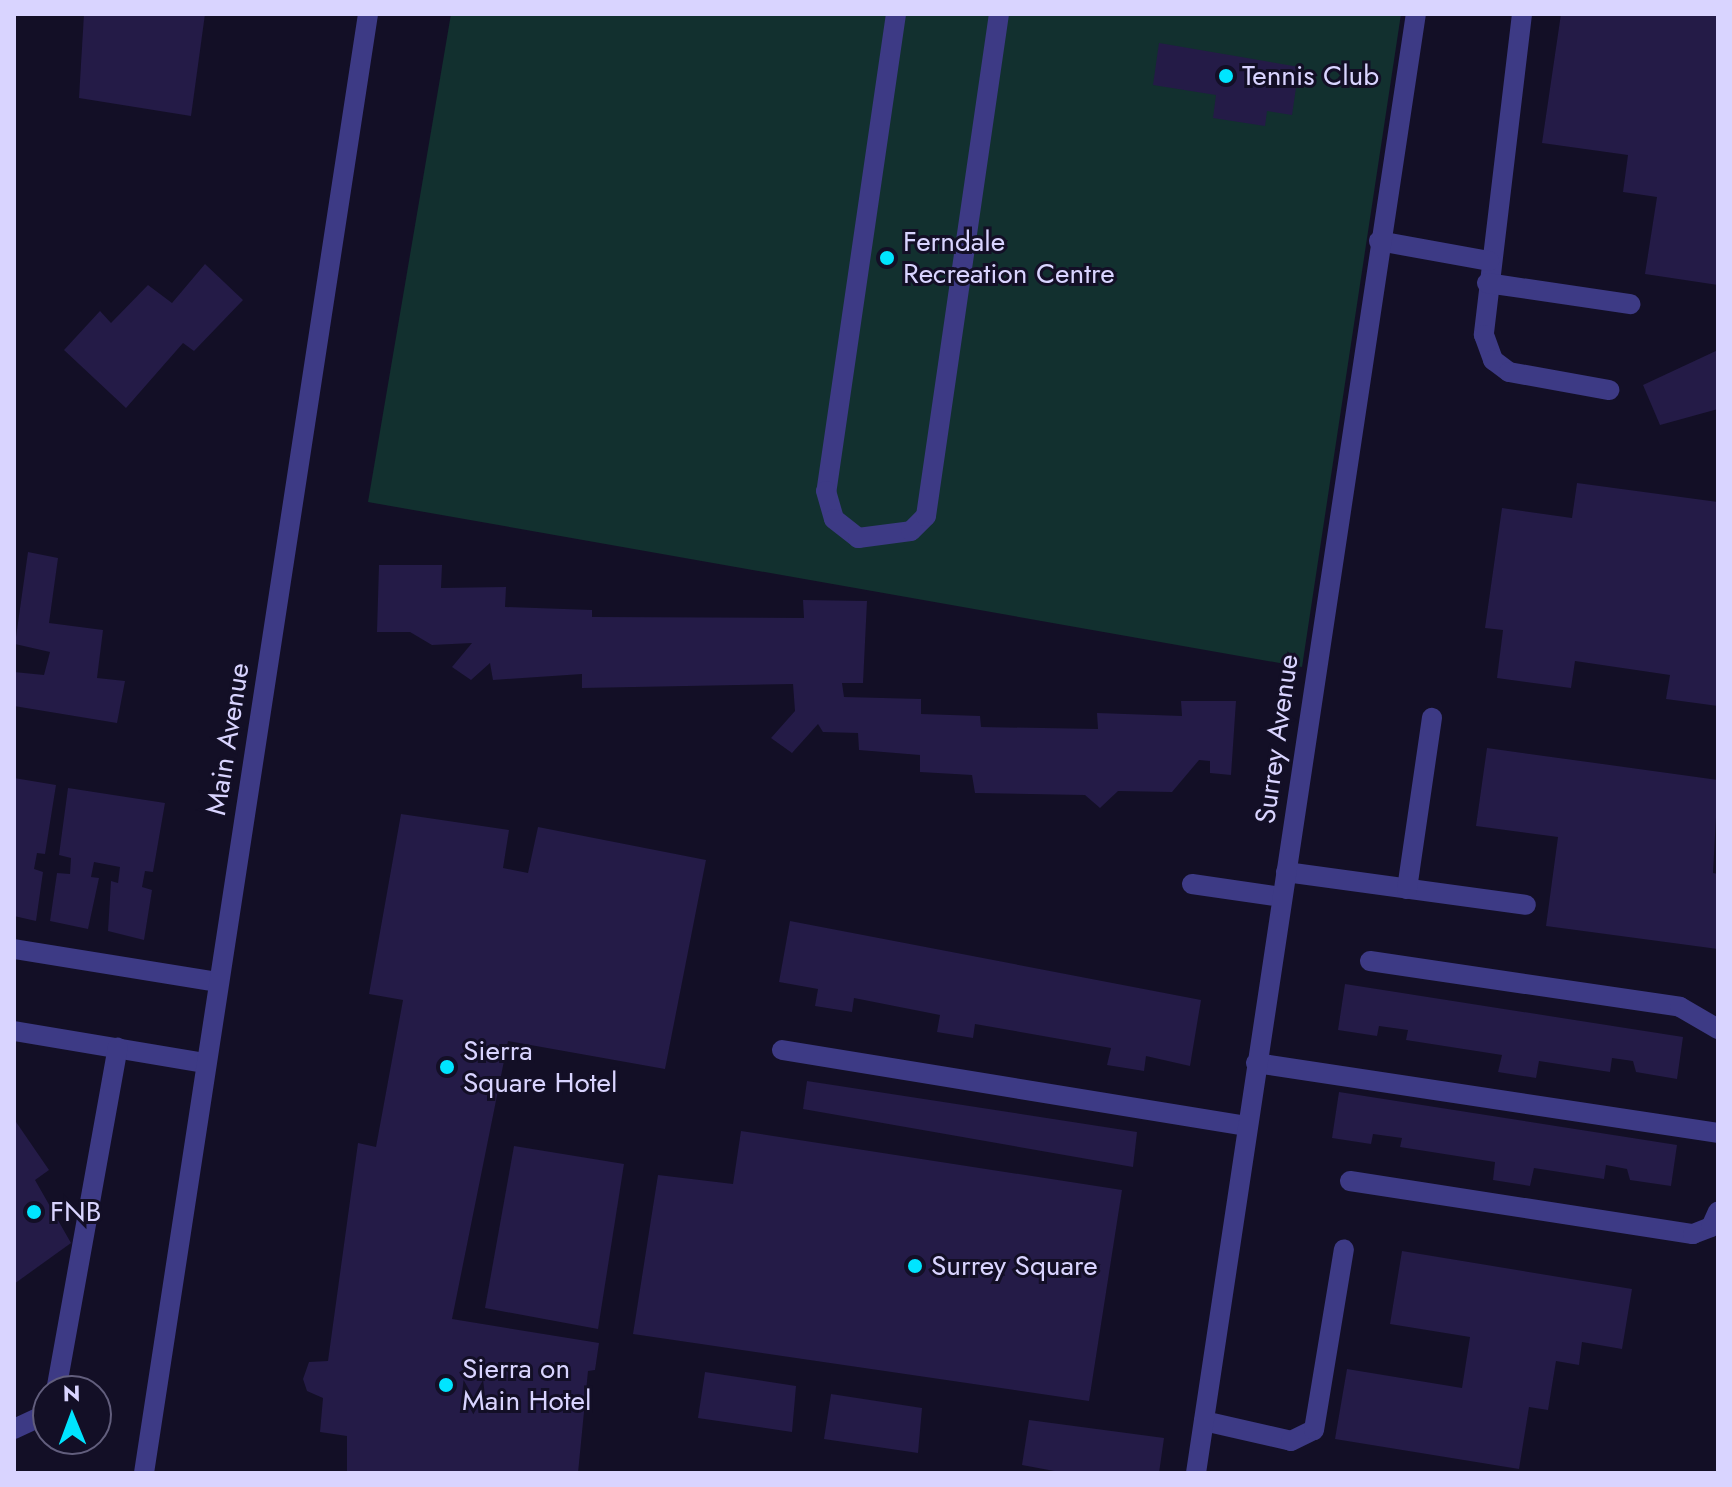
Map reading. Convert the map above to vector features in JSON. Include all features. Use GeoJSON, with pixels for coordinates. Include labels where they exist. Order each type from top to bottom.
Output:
{"type":"FeatureCollection","features":[{"type":"Feature","properties":{"kind":"street","name":"Main Avenue"},"geometry":{"type":"LineString","coordinates":[[144,1473],[368,14]]}},
{"type":"Feature","properties":{"kind":"street"},"geometry":{"type":"LineString","coordinates":[[896,14],[826,491],[834,519],[858,538],[911,531],[926,516],[999,14]]}},
{"type":"Feature","properties":{"kind":"street","name":"Surrey Avenue"},"geometry":{"type":"LineString","coordinates":[[1196,1473],[1379,241],[1416,14]]}},
{"type":"Feature","properties":{"kind":"street"},"geometry":{"type":"LineString","coordinates":[[1522,14],[1489,261],[1484,335],[1493,360],[1509,372],[1609,390]]}},
{"type":"Feature","properties":{"kind":"street"},"geometry":{"type":"LineString","coordinates":[[1379,241],[1489,261]]}},
{"type":"Feature","properties":{"kind":"street"},"geometry":{"type":"LineString","coordinates":[[1487,283],[1630,304]]}},
{"type":"Feature","properties":{"kind":"street"},"geometry":{"type":"LineString","coordinates":[[1407,889],[1432,718]]}},
{"type":"Feature","properties":{"kind":"street"},"geometry":{"type":"LineString","coordinates":[[1286,872],[1526,905]]}},
{"type":"Feature","properties":{"kind":"street"},"geometry":{"type":"LineString","coordinates":[[1192,884],[1282,897]]}},
{"type":"Feature","properties":{"kind":"street"},"geometry":{"type":"LineString","coordinates":[[14,949],[218,982]]}},
{"type":"Feature","properties":{"kind":"street"},"geometry":{"type":"LineString","coordinates":[[1370,961],[1680,1007],[1718,1029]]}},
{"type":"Feature","properties":{"kind":"street"},"geometry":{"type":"LineString","coordinates":[[14,1031],[205,1063]]}},
{"type":"Feature","properties":{"kind":"street"},"geometry":{"type":"LineString","coordinates":[[59,1375],[118,1048]]}},
{"type":"Feature","properties":{"kind":"street"},"geometry":{"type":"LineString","coordinates":[[782,1050],[1246,1126]]}},
{"type":"Feature","properties":{"kind":"street"},"geometry":{"type":"LineString","coordinates":[[1256,1063],[1718,1133]]}},
{"type":"Feature","properties":{"kind":"street"},"geometry":{"type":"LineString","coordinates":[[1350,1181],[1693,1234],[1711,1227],[1718,1211]]}},
{"type":"Feature","properties":{"kind":"street"},"geometry":{"type":"LineString","coordinates":[[1204,1421],[1291,1441],[1314,1430],[1344,1249]]}},
{"type":"Feature","properties":{"kind":"green space","name":"Ferndale Recreation Centre"},"geometry":{"type":"Polygon","coordinates":[[[451,14],[1401,14],[1302,667],[368,502],[451,14]]]}},
{"type":"Feature","properties":{"kind":"building"},"geometry":{"type":"Polygon","coordinates":[[[84,14],[205,14],[191,116],[79,98],[84,14]]]}},
{"type":"Feature","properties":{"kind":"building"},"geometry":{"type":"Polygon","coordinates":[[[1561,14],[1718,14],[1718,285],[1645,274],[1657,197],[1623,192],[1628,155],[1542,143],[1561,14]]]}},
{"type":"Feature","properties":{"kind":"building","name":"Tennis Club"},"geometry":{"type":"Polygon","coordinates":[[[1159,43],[1299,67],[1292,115],[1267,111],[1265,126],[1213,118],[1216,95],[1153,85],[1159,43]]]}},
{"type":"Feature","properties":{"kind":"building"},"geometry":{"type":"Polygon","coordinates":[[[205,264],[243,300],[194,351],[183,343],[126,408],[64,350],[100,311],[111,323],[148,285],[172,303],[205,264]]]}},
{"type":"Feature","properties":{"kind":"building"},"geometry":{"type":"Polygon","coordinates":[[[1718,350],[1718,409],[1660,425],[1643,385],[1718,350]]]}},
{"type":"Feature","properties":{"kind":"building"},"geometry":{"type":"Polygon","coordinates":[[[1577,483],[1718,502],[1718,706],[1666,699],[1670,675],[1575,661],[1571,688],[1497,678],[1503,630],[1485,628],[1502,508],[1572,518],[1577,483]]]}},
{"type":"Feature","properties":{"kind":"building"},"geometry":{"type":"Polygon","coordinates":[[[28,552],[58,558],[49,623],[103,630],[97,678],[125,681],[117,723],[14,706],[14,672],[44,675],[50,652],[15,644],[28,552]]]}},
{"type":"Feature","properties":{"kind":"building"},"geometry":{"type":"Polygon","coordinates":[[[379,565],[442,565],[441,588],[506,587],[505,607],[592,610],[592,617],[804,618],[803,600],[867,601],[863,683],[842,683],[844,697],[921,699],[921,714],[980,716],[981,727],[1098,729],[1097,713],[1182,716],[1181,701],[1236,701],[1231,775],[1210,773],[1210,761],[1199,760],[1172,792],[1118,791],[1100,808],[1085,795],[975,793],[972,775],[920,772],[920,755],[859,750],[858,733],[823,732],[818,724],[792,753],[771,738],[795,711],[793,684],[582,688],[582,674],[493,680],[490,663],[471,680],[452,667],[472,643],[432,645],[410,632],[377,632],[379,565]]]}},
{"type":"Feature","properties":{"kind":"building"},"geometry":{"type":"Polygon","coordinates":[[[1487,748],[1718,780],[1713,873],[1718,874],[1718,949],[1546,926],[1558,837],[1476,826],[1487,748]]]}},
{"type":"Feature","properties":{"kind":"building"},"geometry":{"type":"Polygon","coordinates":[[[14,778],[56,785],[45,854],[37,853],[34,869],[43,872],[36,921],[14,916],[14,778]]]}},
{"type":"Feature","properties":{"kind":"building"},"geometry":{"type":"Polygon","coordinates":[[[68,788],[165,803],[153,872],[145,871],[142,887],[152,890],[144,940],[108,931],[111,881],[118,883],[120,867],[94,862],[91,877],[99,878],[88,929],[50,921],[57,873],[70,874],[71,858],[59,855],[68,788]]]}},
{"type":"Feature","properties":{"kind":"building","name":"Sierra Square Hotel"},"geometry":{"type":"Polygon","coordinates":[[[401,814],[509,830],[503,868],[528,873],[538,827],[706,860],[665,1069],[508,1041],[452,1319],[599,1343],[595,1370],[588,1371],[578,1473],[347,1471],[347,1436],[320,1432],[323,1398],[307,1391],[303,1379],[309,1362],[328,1361],[358,1143],[376,1147],[403,1000],[369,994],[401,814]]]}},
{"type":"Feature","properties":{"kind":"building"},"geometry":{"type":"Polygon","coordinates":[[[790,921],[1201,1000],[1190,1066],[1146,1056],[1144,1071],[1107,1065],[1111,1048],[975,1024],[973,1038],[937,1032],[940,1015],[854,998],[852,1012],[815,1006],[818,989],[779,982],[790,921]]]}},
{"type":"Feature","properties":{"kind":"building"},"geometry":{"type":"Polygon","coordinates":[[[1345,984],[1683,1037],[1677,1079],[1636,1072],[1633,1061],[1612,1058],[1610,1072],[1539,1061],[1536,1078],[1498,1072],[1502,1055],[1406,1040],[1408,1030],[1379,1026],[1377,1036],[1338,1030],[1345,984]]]}},
{"type":"Feature","properties":{"kind":"building"},"geometry":{"type":"Polygon","coordinates":[[[807,1081],[1137,1132],[1133,1167],[803,1109],[807,1081]]]}},
{"type":"Feature","properties":{"kind":"building"},"geometry":{"type":"Polygon","coordinates":[[[1339,1092],[1677,1145],[1671,1186],[1630,1180],[1627,1169],[1606,1165],[1604,1179],[1534,1168],[1530,1186],[1493,1180],[1495,1162],[1400,1147],[1402,1138],[1373,1134],[1371,1144],[1332,1138],[1339,1092]]]}},
{"type":"Feature","properties":{"kind":"building","name":"FNB"},"geometry":{"type":"Polygon","coordinates":[[[14,1119],[49,1170],[35,1180],[71,1243],[14,1284],[14,1119]]]}},
{"type":"Feature","properties":{"kind":"building","name":"Surrey Square"},"geometry":{"type":"Polygon","coordinates":[[[741,1131],[1122,1190],[1089,1401],[633,1334],[658,1175],[733,1184],[741,1131]]]}},
{"type":"Feature","properties":{"kind":"building"},"geometry":{"type":"Polygon","coordinates":[[[514,1146],[624,1164],[598,1329],[485,1308],[514,1146]]]}},
{"type":"Feature","properties":{"kind":"building"},"geometry":{"type":"Polygon","coordinates":[[[1402,1251],[1632,1289],[1622,1349],[1582,1342],[1579,1365],[1556,1361],[1548,1410],[1529,1407],[1519,1469],[1335,1439],[1347,1369],[1462,1388],[1470,1337],[1390,1324],[1402,1251]]]}},
{"type":"Feature","properties":{"kind":"building"},"geometry":{"type":"Polygon","coordinates":[[[705,1372],[796,1386],[792,1432],[698,1418],[705,1372]]]}},
{"type":"Feature","properties":{"kind":"building"},"geometry":{"type":"Polygon","coordinates":[[[831,1394],[922,1408],[918,1453],[824,1439],[831,1394]]]}},
{"type":"Feature","properties":{"kind":"building"},"geometry":{"type":"Polygon","coordinates":[[[1029,1420],[1164,1438],[1159,1473],[1065,1473],[1022,1465],[1029,1420]]]}},
{"type":"Feature","properties":{"kind":"place","name":"Tennis Club"},"geometry":{"type":"Point","coordinates":[1226,76]}},
{"type":"Feature","properties":{"kind":"place","name":"Ferndale Recreation Centre"},"geometry":{"type":"Point","coordinates":[887,258]}},
{"type":"Feature","properties":{"kind":"place","name":"Sierra Square Hotel"},"geometry":{"type":"Point","coordinates":[447,1067]}},
{"type":"Feature","properties":{"kind":"place","name":"FNB"},"geometry":{"type":"Point","coordinates":[34,1212]}},
{"type":"Feature","properties":{"kind":"place","name":"Surrey Square"},"geometry":{"type":"Point","coordinates":[915,1266]}},
{"type":"Feature","properties":{"kind":"place","name":"Sierra on Main Hotel"},"geometry":{"type":"Point","coordinates":[446,1385]}}]}
